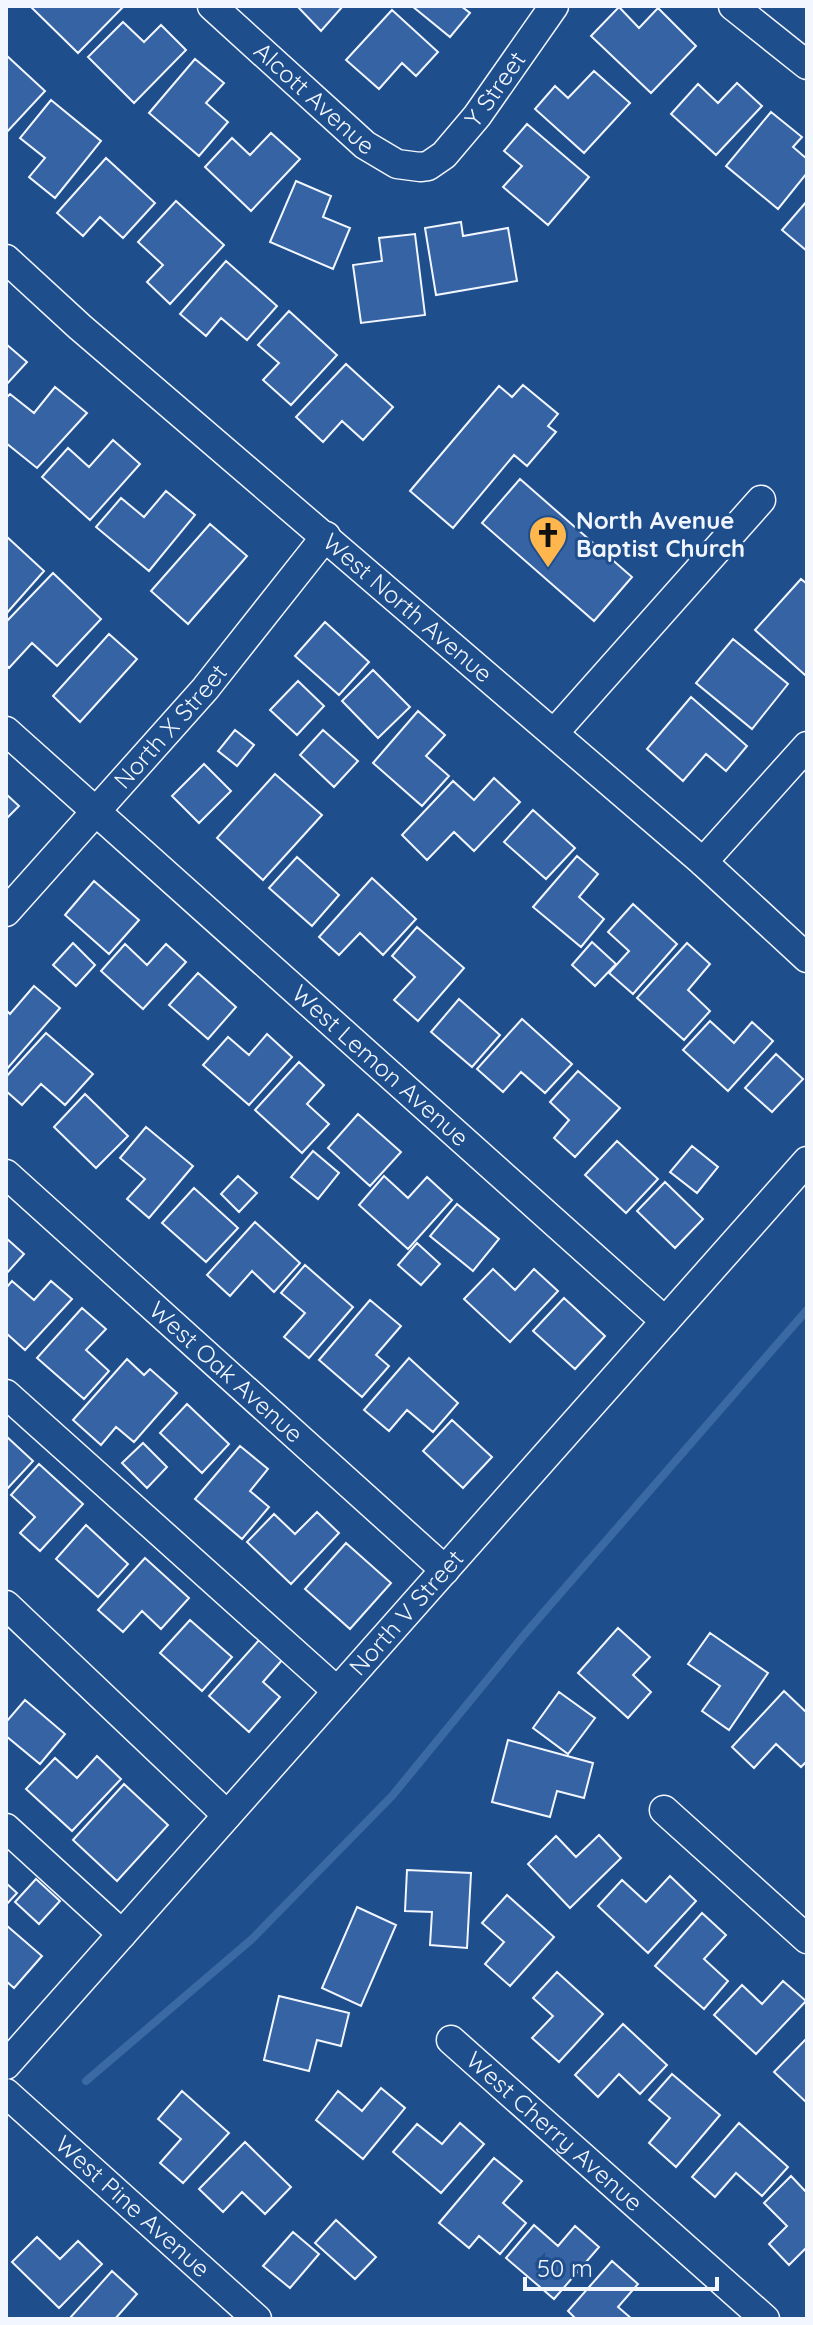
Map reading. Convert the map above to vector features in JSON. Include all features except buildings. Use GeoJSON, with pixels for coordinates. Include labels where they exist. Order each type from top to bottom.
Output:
{"type":"FeatureCollection","features":[{"type":"Feature","properties":{"kind":"street","name":"Alcott Avenue"},"geometry":{"type":"LineString","coordinates":[[212,6],[365,145],[397,164],[428,166]]}},
{"type":"Feature","properties":{"kind":"street","name":"Y Street"},"geometry":{"type":"LineString","coordinates":[[428,166],[444,155],[477,116],[554,6]]}},
{"type":"Feature","properties":{"kind":"street"},"geometry":{"type":"LineString","coordinates":[[733,6],[807,65]]}},
{"type":"Feature","properties":{"kind":"street","name":"West North Avenue"},"geometry":{"type":"LineString","coordinates":[[6,259],[80,327],[703,862],[807,958]]}},
{"type":"Feature","properties":{"kind":"street"},"geometry":{"type":"LineString","coordinates":[[554,733],[761,500]]}},
{"type":"Feature","properties":{"kind":"street","name":"North X Street"},"geometry":{"type":"LineString","coordinates":[[6,912],[205,689],[326,536]]}},
{"type":"Feature","properties":{"kind":"street","name":"West Lemon Avenue"},"geometry":{"type":"LineString","coordinates":[[6,731],[665,1321]]}},
{"type":"Feature","properties":{"kind":"street"},"geometry":{"type":"LineString","coordinates":[[703,862],[807,746]]}},
{"type":"Feature","properties":{"kind":"street","name":"North V Street"},"geometry":{"type":"LineString","coordinates":[[6,2065],[807,1161]]}},
{"type":"Feature","properties":{"kind":"street","name":"West Oak Avenue"},"geometry":{"type":"LineString","coordinates":[[6,1174],[445,1570]]}},
{"type":"Feature","properties":{"kind":"street"},"geometry":{"type":"LineString","coordinates":[[6,1394],[337,1691]]}},
{"type":"Feature","properties":{"kind":"street"},"geometry":{"type":"LineString","coordinates":[[6,1605],[227,1815]]}},
{"type":"Feature","properties":{"kind":"street"},"geometry":{"type":"LineString","coordinates":[[664,1810],[807,1939]]}},
{"type":"Feature","properties":{"kind":"street"},"geometry":{"type":"LineString","coordinates":[[6,1828],[122,1934]]}},
{"type":"Feature","properties":{"kind":"street","name":"West Cherry Avenue"},"geometry":{"type":"LineString","coordinates":[[451,2040],[765,2319]]}},
{"type":"Feature","properties":{"kind":"street","name":"West Pine Avenue"},"geometry":{"type":"LineString","coordinates":[[6,2093],[257,2319]]}},
{"type":"Feature","properties":{"kind":"waterway"},"geometry":{"type":"LineString","coordinates":[[86,2081],[252,1939],[392,1796],[524,1635],[807,1310]]}},
{"type":"Feature","properties":{"kind":"place","name":"North Avenue Baptist Church"},"geometry":{"type":"Point","coordinates":[548,569]}}]}
